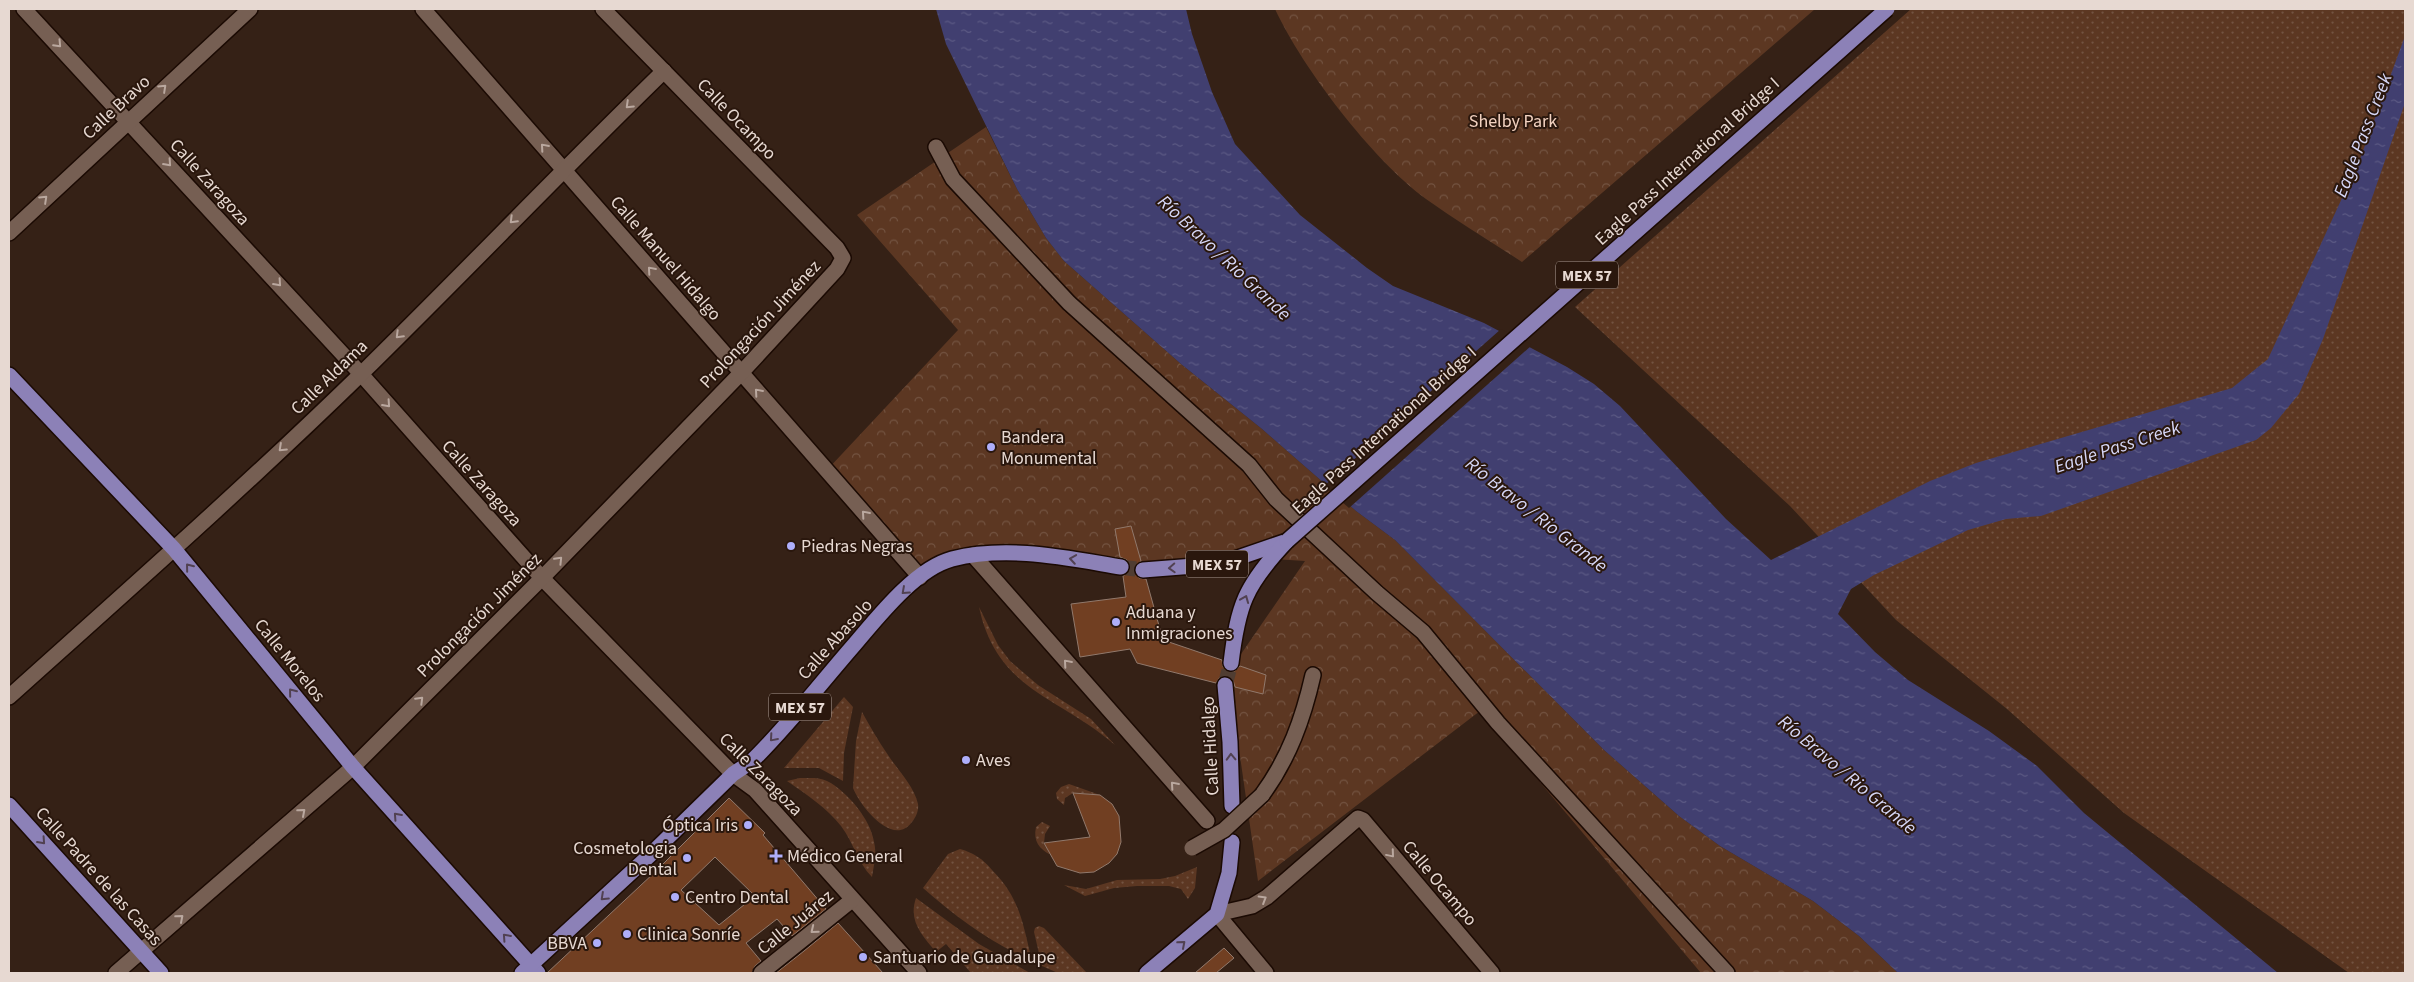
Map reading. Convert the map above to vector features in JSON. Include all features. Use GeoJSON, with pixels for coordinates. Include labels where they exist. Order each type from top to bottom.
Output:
{"type":"FeatureCollection","features":[{"type":"Feature","properties":{"kind":"main road","name":"Eagle Pass International Bridge I"},"geometry":{"type":"LineString","coordinates":[[1287,541],[1887,9]]}},
{"type":"Feature","properties":{"kind":"main road","name":"Calle Morelos"},"geometry":{"type":"LineString","coordinates":[[9,375],[174,549],[353,767],[530,971]]}},
{"type":"Feature","properties":{"kind":"main road","name":"MEX 57"},"geometry":{"type":"LineString","coordinates":[[1143,570],[1220,564],[1287,541]]}},
{"type":"Feature","properties":{"kind":"main road","name":"MEX 57"},"geometry":{"type":"LineString","coordinates":[[1231,663],[1235,628],[1253,580],[1287,541]]}},
{"type":"Feature","properties":{"kind":"main road","name":"Calle Abasolo"},"geometry":{"type":"LineString","coordinates":[[530,971],[733,774],[755,759],[871,626],[920,577],[940,564],[973,555],[1026,553],[1122,567]]}},
{"type":"Feature","properties":{"kind":"main road","name":"Calle Hidalgo"},"geometry":{"type":"LineString","coordinates":[[1225,685],[1230,742],[1232,806]]}},
{"type":"Feature","properties":{"kind":"main road","name":"Calle Padre de las Casas"},"geometry":{"type":"LineString","coordinates":[[9,805],[161,973]]}},
{"type":"Feature","properties":{"kind":"main road"},"geometry":{"type":"LineString","coordinates":[[1147,973],[1217,914],[1225,890],[1230,846]]}},
{"type":"Feature","properties":{"kind":"street","name":"Calle Zaragoza"},"geometry":{"type":"LineString","coordinates":[[24,9],[129,120],[361,374],[542,578],[733,774],[755,790],[919,973]]}},
{"type":"Feature","properties":{"kind":"street","name":"Calle Bravo"},"geometry":{"type":"LineString","coordinates":[[9,233],[250,9]]}},
{"type":"Feature","properties":{"kind":"street","name":"Calle Manuel Hidalgo"},"geometry":{"type":"LineString","coordinates":[[423,9],[920,577]]}},
{"type":"Feature","properties":{"kind":"street","name":"Calle Ocampo"},"geometry":{"type":"LineString","coordinates":[[603,9],[837,248],[843,258]]}},
{"type":"Feature","properties":{"kind":"street","name":"Calle Aldama"},"geometry":{"type":"LineString","coordinates":[[9,697],[174,549],[361,374],[563,169],[664,71]]}},
{"type":"Feature","properties":{"kind":"street"},"geometry":{"type":"LineString","coordinates":[[936,147],[953,179],[1069,303],[1249,466],[1276,499],[1377,593],[1423,632],[1498,723],[1727,973]]}},
{"type":"Feature","properties":{"kind":"street","name":"Prolongación Jiménez"},"geometry":{"type":"LineString","coordinates":[[116,973],[353,767],[542,578],[741,373],[837,269],[843,258]]}},
{"type":"Feature","properties":{"kind":"street"},"geometry":{"type":"LineString","coordinates":[[973,555],[1207,821]]}},
{"type":"Feature","properties":{"kind":"street"},"geometry":{"type":"LineString","coordinates":[[1192,848],[1224,830],[1262,795],[1283,762],[1300,726],[1313,675]]}},
{"type":"Feature","properties":{"kind":"street","name":"Calle Ocampo"},"geometry":{"type":"LineString","coordinates":[[1217,914],[1252,906],[1267,897],[1358,818],[1363,820],[1492,973]]}},
{"type":"Feature","properties":{"kind":"street","name":"Calle Juárez"},"geometry":{"type":"LineString","coordinates":[[761,973],[852,900]]}},
{"type":"Feature","properties":{"kind":"street"},"geometry":{"type":"LineString","coordinates":[[1217,914],[1266,973]]}},
{"type":"Feature","properties":{"kind":"green space","name":"Shelby Park"},"geometry":{"type":"Polygon","coordinates":[[[1275,9],[1815,9],[1522,262],[1426,199],[1384,161],[1341,112],[1321,85],[1287,33],[1275,9]]]}},
{"type":"Feature","properties":{"kind":"green space"},"geometry":{"type":"Polygon","coordinates":[[[1911,9],[2405,9],[2405,973],[2349,973],[2124,813],[2007,709],[1896,620],[1790,506],[1575,307],[1911,9]]]}},
{"type":"Feature","properties":{"kind":"green space"},"geometry":{"type":"Polygon","coordinates":[[[986,127],[1017,189],[1046,238],[1064,261],[1181,364],[1262,429],[1356,511],[1395,540],[1604,750],[1679,816],[1720,846],[1813,901],[1859,936],[1898,973],[1701,973],[1480,711],[1258,881],[1228,673],[1305,561],[1259,558],[1219,572],[1201,573],[1135,570],[979,551],[922,578],[827,470],[958,330],[857,215],[986,127]]]}},
{"type":"Feature","properties":{"kind":"green space"},"geometry":{"type":"Polygon","coordinates":[[[979,607],[998,645],[1010,661],[1038,685],[1091,719],[1115,745],[1094,728],[1033,689],[1015,675],[1000,657],[988,635],[979,607]]]}},
{"type":"Feature","properties":{"kind":"green space"},"geometry":{"type":"Polygon","coordinates":[[[844,697],[853,707],[844,753],[843,781],[819,768],[784,768],[844,697]]]}},
{"type":"Feature","properties":{"kind":"green space"},"geometry":{"type":"Polygon","coordinates":[[[862,712],[916,797],[917,813],[912,822],[904,829],[896,830],[878,821],[862,805],[853,788],[856,741],[862,712]]]}},
{"type":"Feature","properties":{"kind":"green space"},"geometry":{"type":"Polygon","coordinates":[[[800,778],[818,778],[827,781],[842,792],[857,807],[872,833],[875,846],[872,877],[835,819],[816,802],[787,781],[800,778]]]}},
{"type":"Feature","properties":{"kind":"green space"},"geometry":{"type":"Polygon","coordinates":[[[1069,784],[1100,795],[1073,793],[1065,798],[1064,805],[1057,799],[1056,793],[1061,787],[1069,784]]]}},
{"type":"Feature","properties":{"kind":"green space"},"geometry":{"type":"Polygon","coordinates":[[[1042,822],[1050,826],[1045,834],[1044,843],[1051,855],[1040,847],[1036,840],[1036,827],[1042,822]]]}},
{"type":"Feature","properties":{"kind":"green space"},"geometry":{"type":"Polygon","coordinates":[[[960,849],[974,855],[989,866],[1009,891],[1019,912],[1032,961],[974,929],[923,888],[948,854],[960,849]]]}},
{"type":"Feature","properties":{"kind":"green space"},"geometry":{"type":"Polygon","coordinates":[[[1197,867],[1195,888],[1188,899],[1181,889],[1169,886],[1114,888],[1085,896],[1064,885],[1086,889],[1117,880],[1160,879],[1175,876],[1197,867]]]}},
{"type":"Feature","properties":{"kind":"green space"},"geometry":{"type":"Polygon","coordinates":[[[916,898],[979,944],[1030,973],[971,973],[946,944],[936,952],[921,934],[915,921],[914,906],[916,898]]]}},
{"type":"Feature","properties":{"kind":"green space"},"geometry":{"type":"Polygon","coordinates":[[[1039,926],[1044,928],[1087,973],[1058,973],[1042,966],[1034,932],[1035,928],[1039,926]]]}},
{"type":"Feature","properties":{"kind":"water"},"geometry":{"type":"Polygon","coordinates":[[[936,9],[1186,9],[1192,34],[1212,92],[1235,144],[1300,215],[1393,286],[1484,323],[1567,367],[1594,384],[1620,406],[1726,519],[1771,560],[1930,481],[1976,463],[2232,388],[2268,359],[2360,159],[2405,36],[2405,103],[2323,339],[2299,394],[2271,428],[2256,440],[2041,516],[2006,519],[1968,530],[1874,575],[1851,589],[1838,614],[1875,652],[1908,680],[1989,731],[2037,766],[2084,813],[2278,973],[1898,973],[1859,936],[1813,901],[1720,846],[1679,816],[1604,750],[1395,540],[1356,511],[1262,429],[1181,364],[1064,261],[1046,238],[1017,189],[946,44],[936,9]]]}},
{"type":"Feature","properties":{"kind":"pier"},"geometry":{"type":"Polygon","coordinates":[[[1501,329],[1532,345],[1349,508],[1324,486],[1501,329]]]}},
{"type":"Feature","properties":{"kind":"building","name":"Aduana y Inmigraciones"},"geometry":{"type":"Polygon","coordinates":[[[1131,526],[1141,561],[1135,566],[1134,571],[1139,578],[1146,579],[1163,640],[1222,660],[1223,667],[1229,672],[1235,671],[1240,666],[1266,675],[1263,694],[1235,687],[1233,680],[1228,676],[1220,677],[1216,683],[1137,663],[1130,649],[1080,657],[1071,604],[1126,597],[1123,576],[1128,573],[1130,564],[1127,560],[1120,557],[1115,529],[1131,526]]]}},
{"type":"Feature","properties":{"kind":"building"},"geometry":{"type":"Polygon","coordinates":[[[1073,793],[1100,795],[1112,804],[1119,816],[1121,842],[1117,854],[1109,863],[1094,872],[1080,873],[1057,866],[1044,843],[1090,837],[1073,793]]]}},
{"type":"Feature","properties":{"kind":"building"},"geometry":{"type":"Polygon","coordinates":[[[729,798],[765,833],[763,835],[826,909],[792,936],[777,919],[746,943],[761,961],[755,966],[752,973],[547,973],[655,872],[729,798]],[[715,857],[681,890],[719,925],[755,896],[715,857]]]}},
{"type":"Feature","properties":{"kind":"building","name":"Santuario de Guadalupe"},"geometry":{"type":"Polygon","coordinates":[[[838,923],[883,973],[776,973],[804,951],[838,923]]]}},
{"type":"Feature","properties":{"kind":"building"},"geometry":{"type":"Polygon","coordinates":[[[1224,948],[1234,958],[1216,973],[1195,973],[1224,948]]]}},
{"type":"Feature","properties":{"kind":"tunnel"},"geometry":{"type":"LineString","coordinates":[[1121,567],[1143,570]]}},
{"type":"Feature","properties":{"kind":"tunnel"},"geometry":{"type":"LineString","coordinates":[[1225,685],[1231,663]]}},
{"type":"Feature","properties":{"kind":"place","name":"Bandera Monumental"},"geometry":{"type":"Point","coordinates":[991,447]}},
{"type":"Feature","properties":{"kind":"place","name":"Piedras Negras"},"geometry":{"type":"Point","coordinates":[791,546]}},
{"type":"Feature","properties":{"kind":"place","name":"Aduana y Inmigraciones"},"geometry":{"type":"Point","coordinates":[1116,622]}},
{"type":"Feature","properties":{"kind":"place","name":"Aves"},"geometry":{"type":"Point","coordinates":[966,760]}},
{"type":"Feature","properties":{"kind":"place","name":"Óptica Iris"},"geometry":{"type":"Point","coordinates":[748,825]}},
{"type":"Feature","properties":{"kind":"place","name":"Médico General"},"geometry":{"type":"Point","coordinates":[776,856]}},
{"type":"Feature","properties":{"kind":"place","name":"Cosmetologia Dental"},"geometry":{"type":"Point","coordinates":[687,858]}},
{"type":"Feature","properties":{"kind":"place","name":"Centro Dental"},"geometry":{"type":"Point","coordinates":[675,897]}},
{"type":"Feature","properties":{"kind":"place","name":"Clinica Sonríe"},"geometry":{"type":"Point","coordinates":[627,934]}},
{"type":"Feature","properties":{"kind":"place","name":"BBVA"},"geometry":{"type":"Point","coordinates":[597,943]}},
{"type":"Feature","properties":{"kind":"place","name":"Santuario de Guadalupe"},"geometry":{"type":"Point","coordinates":[863,957]}},
{"type":"Feature","properties":{"kind":"water label","name":"Eagle Pass Creek"},"geometry":{"type":"Point","coordinates":[2362,135]}},
{"type":"Feature","properties":{"kind":"water label","name":"Río Bravo / Rio Grande"},"geometry":{"type":"Point","coordinates":[1225,257]}},
{"type":"Feature","properties":{"kind":"water label","name":"Eagle Pass Creek"},"geometry":{"type":"Point","coordinates":[2117,446]}},
{"type":"Feature","properties":{"kind":"water label","name":"Río Bravo / Rio Grande"},"geometry":{"type":"Point","coordinates":[1537,514]}},
{"type":"Feature","properties":{"kind":"water label","name":"Río Bravo / Rio Grande"},"geometry":{"type":"Point","coordinates":[1848,774]}}]}
